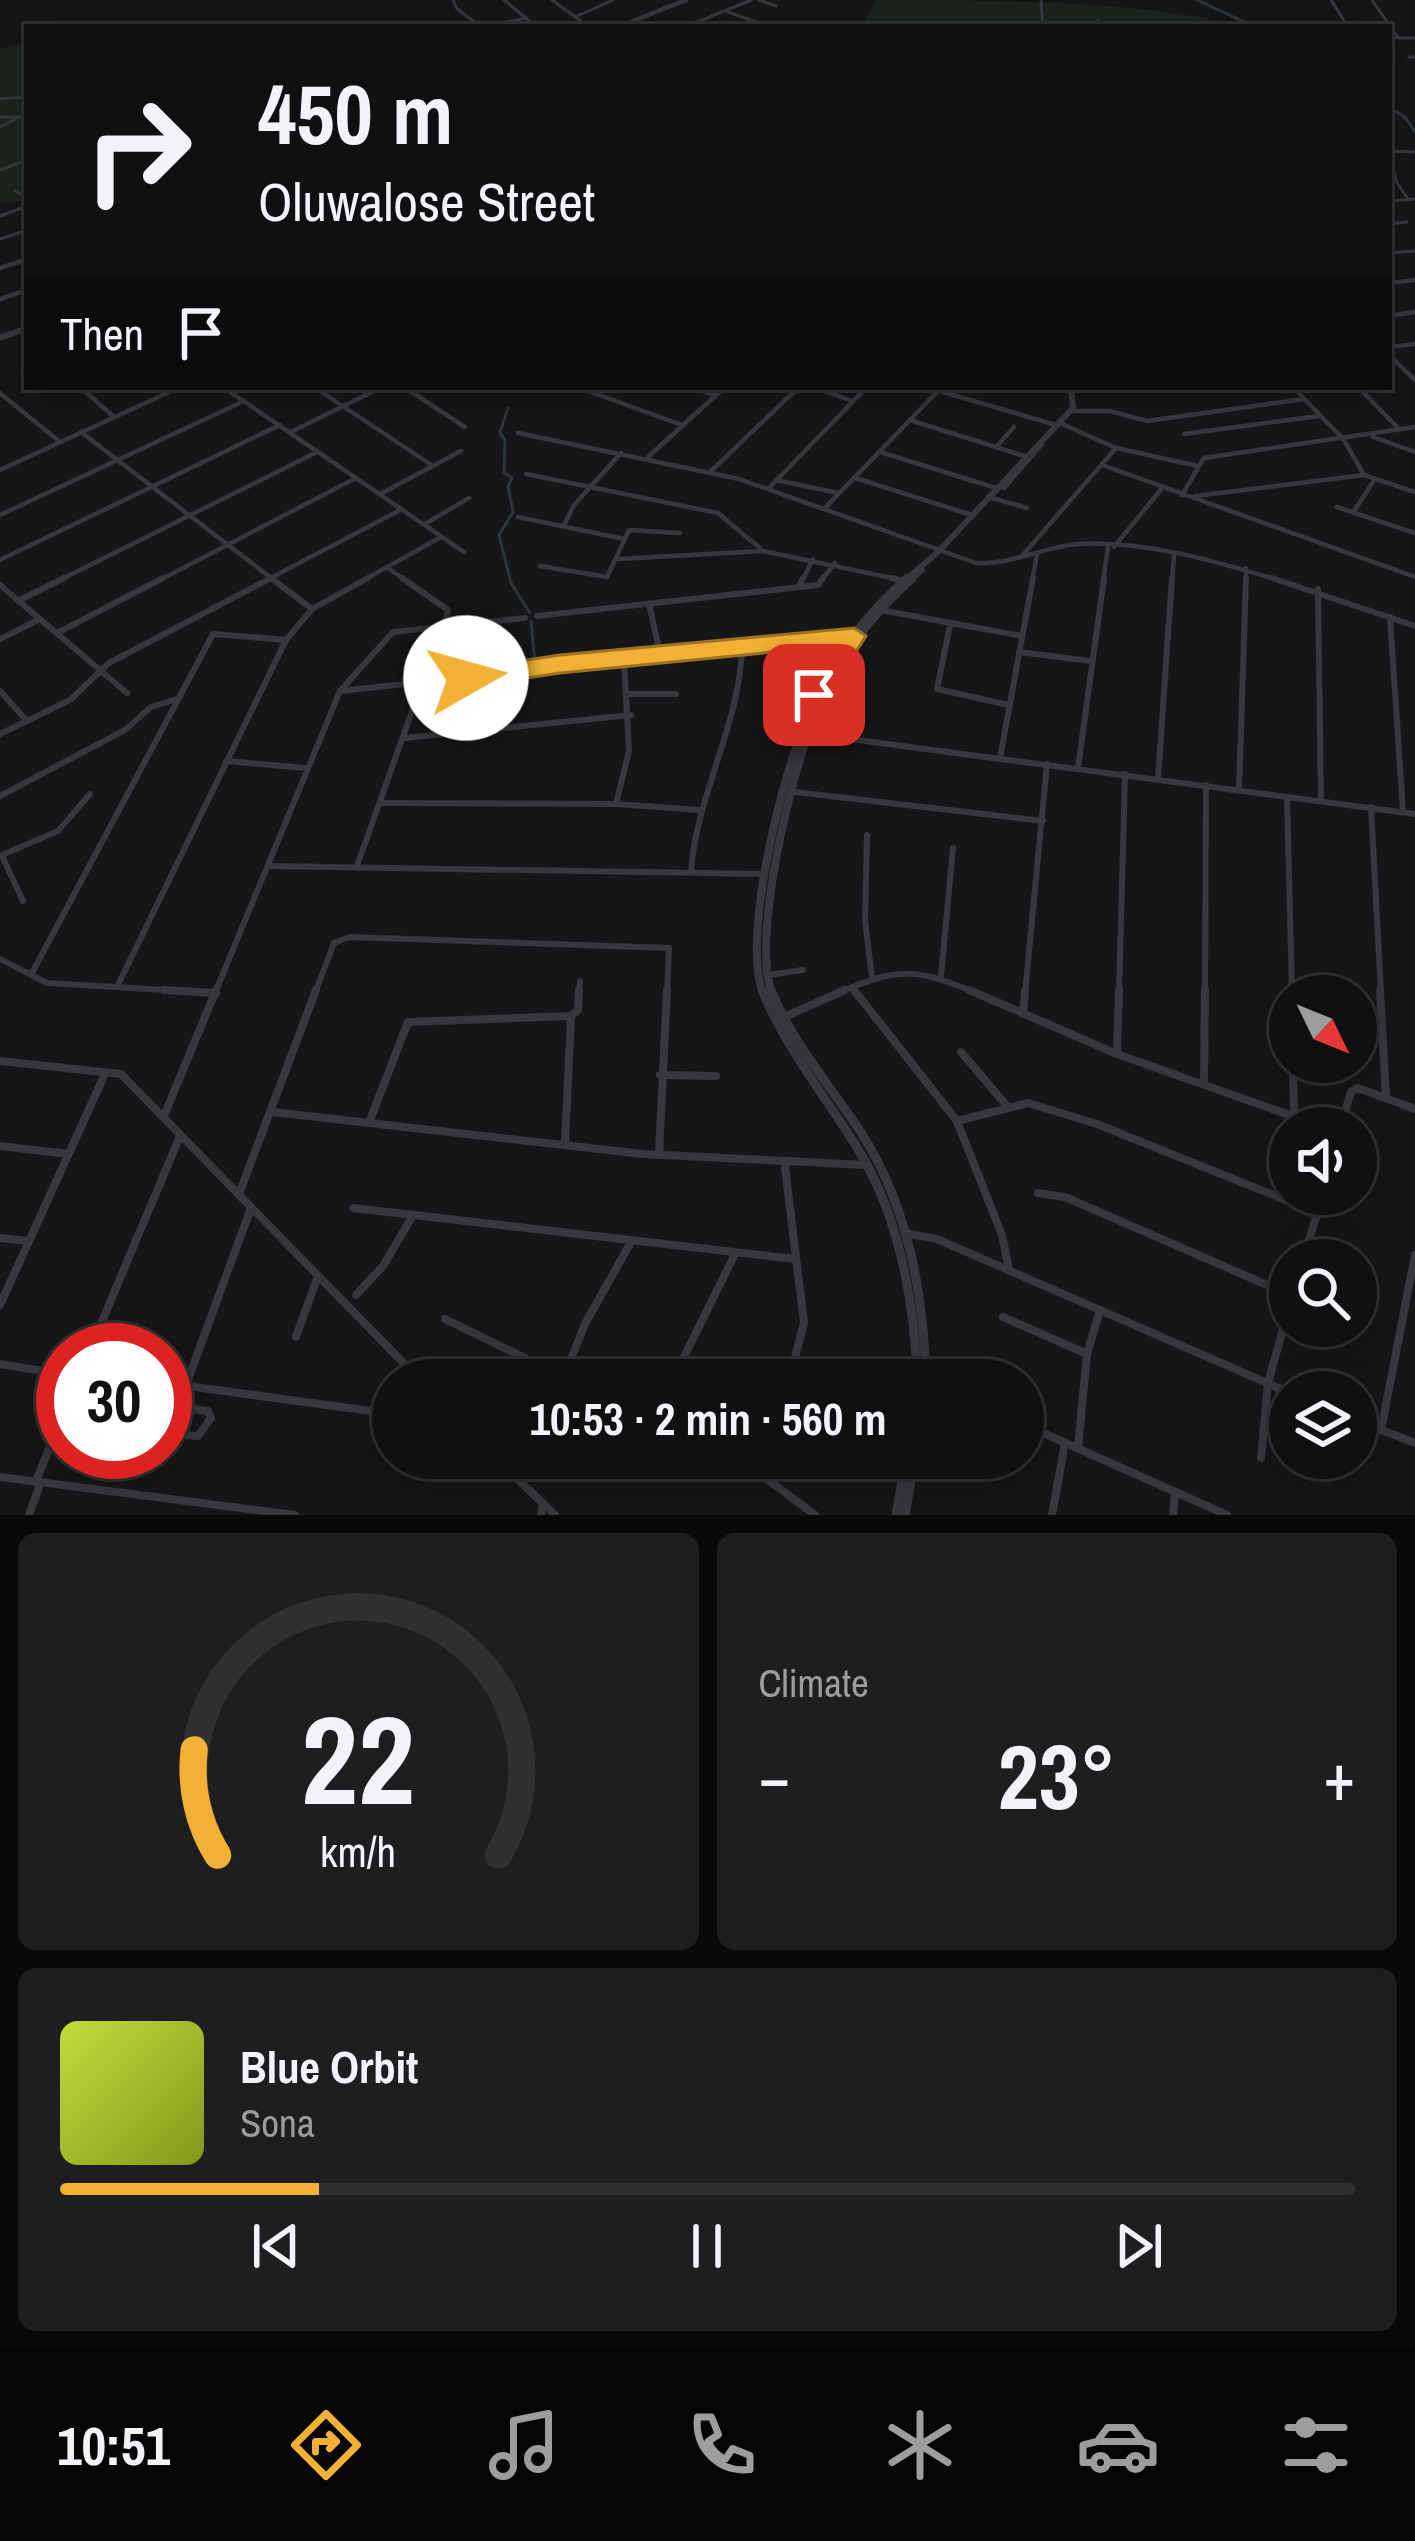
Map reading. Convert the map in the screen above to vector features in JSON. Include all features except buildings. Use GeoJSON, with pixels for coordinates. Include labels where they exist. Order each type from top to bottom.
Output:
{"type":"FeatureCollection","features":[{"type":"Feature","properties":{"kind":"street"},"geometry":{"type":"LineString","coordinates":[[453,0],[457,9],[478,24]]}},
{"type":"Feature","properties":{"kind":"street"},"geometry":{"type":"LineString","coordinates":[[504,0],[533,24]]}},
{"type":"Feature","properties":{"kind":"street"},"geometry":{"type":"LineString","coordinates":[[554,0],[585,24]]}},
{"type":"Feature","properties":{"kind":"street"},"geometry":{"type":"LineString","coordinates":[[575,17],[614,0]]}},
{"type":"Feature","properties":{"kind":"street"},"geometry":{"type":"LineString","coordinates":[[627,24],[686,0]]}},
{"type":"Feature","properties":{"kind":"street"},"geometry":{"type":"LineString","coordinates":[[693,24],[755,0],[776,6]]}},
{"type":"Feature","properties":{"kind":"street"},"geometry":{"type":"LineString","coordinates":[[725,11],[762,24]]}},
{"type":"Feature","properties":{"kind":"street"},"geometry":{"type":"LineString","coordinates":[[497,24],[526,18]]}},
{"type":"Feature","properties":{"kind":"street"},"geometry":{"type":"LineString","coordinates":[[1392,32],[1398,38]]}},
{"type":"Feature","properties":{"kind":"street"},"geometry":{"type":"LineString","coordinates":[[1392,38],[1415,38]]}},
{"type":"Feature","properties":{"kind":"street"},"geometry":{"type":"LineString","coordinates":[[0,117],[24,116]]}},
{"type":"Feature","properties":{"kind":"street"},"geometry":{"type":"LineString","coordinates":[[0,127],[24,116]]}},
{"type":"Feature","properties":{"kind":"street"},"geometry":{"type":"LineString","coordinates":[[1392,164],[1397,183],[1412,199]]}},
{"type":"Feature","properties":{"kind":"street"},"geometry":{"type":"LineString","coordinates":[[1392,224],[1407,222]]}},
{"type":"Feature","properties":{"kind":"street"},"geometry":{"type":"LineString","coordinates":[[0,230],[9,236]]}},
{"type":"Feature","properties":{"kind":"street"},"geometry":{"type":"LineString","coordinates":[[0,239],[24,231]]}},
{"type":"Feature","properties":{"kind":"street"},"geometry":{"type":"LineString","coordinates":[[1392,354],[1415,380]]}},
{"type":"Feature","properties":{"kind":"street"},"geometry":{"type":"LineString","coordinates":[[87,390],[115,417]]}},
{"type":"Feature","properties":{"kind":"street"},"geometry":{"type":"LineString","coordinates":[[1,468],[174,390]]}},
{"type":"Feature","properties":{"kind":"street"},"geometry":{"type":"LineString","coordinates":[[228,390],[464,552]]}},
{"type":"Feature","properties":{"kind":"street"},"geometry":{"type":"LineString","coordinates":[[319,390],[433,466]]}},
{"type":"Feature","properties":{"kind":"street"},"geometry":{"type":"LineString","coordinates":[[291,432],[376,390]]}},
{"type":"Feature","properties":{"kind":"street"},"geometry":{"type":"LineString","coordinates":[[409,390],[465,427]]}},
{"type":"Feature","properties":{"kind":"street"},"geometry":{"type":"LineString","coordinates":[[586,390],[682,425]]}},
{"type":"Feature","properties":{"kind":"street"},"geometry":{"type":"LineString","coordinates":[[701,390],[715,395]]}},
{"type":"Feature","properties":{"kind":"street"},"geometry":{"type":"LineString","coordinates":[[648,458],[721,390]]}},
{"type":"Feature","properties":{"kind":"street"},"geometry":{"type":"LineString","coordinates":[[710,472],[796,390]]}},
{"type":"Feature","properties":{"kind":"street"},"geometry":{"type":"LineString","coordinates":[[821,390],[852,401]]}},
{"type":"Feature","properties":{"kind":"street"},"geometry":{"type":"LineString","coordinates":[[768,488],[864,390]]}},
{"type":"Feature","properties":{"kind":"street"},"geometry":{"type":"LineString","coordinates":[[935,390],[1058,424],[1116,448],[1198,466]]}},
{"type":"Feature","properties":{"kind":"street"},"geometry":{"type":"LineString","coordinates":[[1070,390],[1071,411]]}},
{"type":"Feature","properties":{"kind":"street"},"geometry":{"type":"LineString","coordinates":[[1296,390],[1344,440],[1364,476]]}},
{"type":"Feature","properties":{"kind":"street"},"geometry":{"type":"LineString","coordinates":[[1361,390],[1400,430]]}},
{"type":"Feature","properties":{"kind":"street"},"geometry":{"type":"LineString","coordinates":[[824,509],[938,391]]}},
{"type":"Feature","properties":{"kind":"street"},"geometry":{"type":"LineString","coordinates":[[0,393],[60,442]]}},
{"type":"Feature","properties":{"kind":"street"},"geometry":{"type":"LineString","coordinates":[[924,1359],[916,1274],[905,1233],[863,1137],[782,1018],[765,976],[764,940],[814,695],[873,607],[940,553],[1024,456],[1071,411],[1110,411],[1147,421],[1304,399]]}},
{"type":"Feature","properties":{"kind":"street"},"geometry":{"type":"LineString","coordinates":[[0,515],[244,401]]}},
{"type":"Feature","properties":{"kind":"street"},"geometry":{"type":"LineString","coordinates":[[1184,434],[1319,416]]}},
{"type":"Feature","properties":{"kind":"street"},"geometry":{"type":"LineString","coordinates":[[910,420],[1024,456]]}},
{"type":"Feature","properties":{"kind":"street"},"geometry":{"type":"LineString","coordinates":[[916,1359],[895,1233],[866,1166],[774,1020],[757,977],[755,940],[764,874],[821,697],[880,610],[940,553],[1058,424]]}},
{"type":"Feature","properties":{"kind":"street"},"geometry":{"type":"LineString","coordinates":[[0,560],[280,425]]}},
{"type":"Feature","properties":{"kind":"street"},"geometry":{"type":"LineString","coordinates":[[996,447],[1014,427]]}},
{"type":"Feature","properties":{"kind":"street"},"geometry":{"type":"LineString","coordinates":[[1185,496],[1204,458],[1415,428]]}},
{"type":"Feature","properties":{"kind":"street"},"geometry":{"type":"LineString","coordinates":[[82,432],[312,609]]}},
{"type":"Feature","properties":{"kind":"street"},"geometry":{"type":"LineString","coordinates":[[518,434],[622,452],[768,488],[940,553],[984,564],[1074,545],[1174,556],[1246,568],[1415,626]]}},
{"type":"Feature","properties":{"kind":"street"},"geometry":{"type":"LineString","coordinates":[[1371,436],[1415,452]]}},
{"type":"Feature","properties":{"kind":"street"},"geometry":{"type":"LineString","coordinates":[[1019,560],[1116,448]]}},
{"type":"Feature","properties":{"kind":"street"},"geometry":{"type":"LineString","coordinates":[[380,494],[461,451]]}},
{"type":"Feature","properties":{"kind":"street"},"geometry":{"type":"LineString","coordinates":[[18,602],[317,452]]}},
{"type":"Feature","properties":{"kind":"street"},"geometry":{"type":"LineString","coordinates":[[564,525],[588,488],[622,452]]}},
{"type":"Feature","properties":{"kind":"street"},"geometry":{"type":"LineString","coordinates":[[880,452],[1027,508]]}},
{"type":"Feature","properties":{"kind":"street"},"geometry":{"type":"LineString","coordinates":[[1105,466],[1415,577]]}},
{"type":"Feature","properties":{"kind":"street"},"geometry":{"type":"LineString","coordinates":[[526,474],[718,513],[764,551]]}},
{"type":"Feature","properties":{"kind":"street"},"geometry":{"type":"LineString","coordinates":[[1203,499],[1364,476],[1415,492]]}},
{"type":"Feature","properties":{"kind":"street"},"geometry":{"type":"LineString","coordinates":[[57,634],[356,478]]}},
{"type":"Feature","properties":{"kind":"street"},"geometry":{"type":"LineString","coordinates":[[855,478],[972,515]]}},
{"type":"Feature","properties":{"kind":"street"},"geometry":{"type":"LineString","coordinates":[[1195,478],[1203,499]]}},
{"type":"Feature","properties":{"kind":"street"},"geometry":{"type":"LineString","coordinates":[[1354,512],[1375,479]]}},
{"type":"Feature","properties":{"kind":"street"},"geometry":{"type":"LineString","coordinates":[[776,480],[800,488],[814,484],[838,494]]}},
{"type":"Feature","properties":{"kind":"street"},"geometry":{"type":"LineString","coordinates":[[1078,768],[1111,547],[1163,488]]}},
{"type":"Feature","properties":{"kind":"street"},"geometry":{"type":"LineString","coordinates":[[424,524],[469,498]]}},
{"type":"Feature","properties":{"kind":"street"},"geometry":{"type":"LineString","coordinates":[[1337,507],[1415,533]]}},
{"type":"Feature","properties":{"kind":"street"},"geometry":{"type":"LineString","coordinates":[[87,689],[101,670],[402,508]]}},
{"type":"Feature","properties":{"kind":"street"},"geometry":{"type":"LineString","coordinates":[[518,517],[624,539]]}},
{"type":"Feature","properties":{"kind":"street"},"geometry":{"type":"LineString","coordinates":[[540,566],[609,577],[624,539],[634,529],[680,533]]}},
{"type":"Feature","properties":{"kind":"street"},"geometry":{"type":"LineString","coordinates":[[117,987],[286,640],[312,609],[441,537]]}},
{"type":"Feature","properties":{"kind":"street"},"geometry":{"type":"LineString","coordinates":[[618,559],[764,551],[901,580]]}},
{"type":"Feature","properties":{"kind":"street"},"geometry":{"type":"LineString","coordinates":[[1000,758],[1037,556]]}},
{"type":"Feature","properties":{"kind":"street"},"geometry":{"type":"LineString","coordinates":[[1158,778],[1174,556]]}},
{"type":"Feature","properties":{"kind":"street"},"geometry":{"type":"LineString","coordinates":[[799,586],[813,559]]}},
{"type":"Feature","properties":{"kind":"street"},"geometry":{"type":"LineString","coordinates":[[537,616],[820,584],[835,563]]}},
{"type":"Feature","properties":{"kind":"street"},"geometry":{"type":"LineString","coordinates":[[388,568],[448,610],[444,626]]}},
{"type":"Feature","properties":{"kind":"street"},"geometry":{"type":"LineString","coordinates":[[1239,790],[1246,568]]}},
{"type":"Feature","properties":{"kind":"street"},"geometry":{"type":"LineString","coordinates":[[0,586],[127,693]]}},
{"type":"Feature","properties":{"kind":"street"},"geometry":{"type":"LineString","coordinates":[[1318,590],[1322,801]]}},
{"type":"Feature","properties":{"kind":"street"},"geometry":{"type":"LineString","coordinates":[[649,604],[660,654]]}},
{"type":"Feature","properties":{"kind":"street"},"geometry":{"type":"LineString","coordinates":[[880,610],[1022,635]]}},
{"type":"Feature","properties":{"kind":"street"},"geometry":{"type":"LineString","coordinates":[[1390,617],[1404,812]]}},
{"type":"Feature","properties":{"kind":"street"},"geometry":{"type":"LineString","coordinates":[[164,1116],[340,692],[391,634],[524,618]]}},
{"type":"Feature","properties":{"kind":"street"},"geometry":{"type":"LineString","coordinates":[[0,639],[38,620]]}},
{"type":"Feature","properties":{"kind":"street"},"geometry":{"type":"LineString","coordinates":[[950,625],[938,689],[1009,705]]}},
{"type":"Feature","properties":{"kind":"street"},"geometry":{"type":"LineString","coordinates":[[32,975],[213,634],[286,640]]}},
{"type":"Feature","properties":{"kind":"street"},"geometry":{"type":"LineString","coordinates":[[340,692],[854,636]]}},
{"type":"Feature","properties":{"kind":"street"},"geometry":{"type":"LineString","coordinates":[[691,872],[700,810],[744,679],[742,646]]}},
{"type":"Feature","properties":{"kind":"street"},"geometry":{"type":"LineString","coordinates":[[1019,652],[1091,661]]}},
{"type":"Feature","properties":{"kind":"street"},"geometry":{"type":"LineString","coordinates":[[616,804],[627,774],[631,715],[623,659]]}},
{"type":"Feature","properties":{"kind":"street"},"geometry":{"type":"LineString","coordinates":[[0,734],[110,680]]}},
{"type":"Feature","properties":{"kind":"street"},"geometry":{"type":"LineString","coordinates":[[357,868],[422,682]]}},
{"type":"Feature","properties":{"kind":"street"},"geometry":{"type":"LineString","coordinates":[[0,691],[27,721]]}},
{"type":"Feature","properties":{"kind":"street"},"geometry":{"type":"LineString","coordinates":[[628,694],[676,694]]}},
{"type":"Feature","properties":{"kind":"street"},"geometry":{"type":"LineString","coordinates":[[0,796],[125,730],[151,707],[177,699]]}},
{"type":"Feature","properties":{"kind":"street"},"geometry":{"type":"LineString","coordinates":[[405,738],[631,715]]}},
{"type":"Feature","properties":{"kind":"street"},"geometry":{"type":"LineString","coordinates":[[812,734],[1415,814]]}},
{"type":"Feature","properties":{"kind":"street"},"geometry":{"type":"LineString","coordinates":[[226,760],[306,768]]}},
{"type":"Feature","properties":{"kind":"street"},"geometry":{"type":"LineString","coordinates":[[1023,1014],[1047,764]]}},
{"type":"Feature","properties":{"kind":"street"},"geometry":{"type":"LineString","coordinates":[[1117,1054],[1125,774]]}},
{"type":"Feature","properties":{"kind":"street"},"geometry":{"type":"LineString","coordinates":[[1204,1083],[1206,785]]}},
{"type":"Feature","properties":{"kind":"street"},"geometry":{"type":"LineString","coordinates":[[795,792],[1043,821]]}},
{"type":"Feature","properties":{"kind":"street"},"geometry":{"type":"LineString","coordinates":[[23,901],[1,854],[58,831],[90,794]]}},
{"type":"Feature","properties":{"kind":"street"},"geometry":{"type":"LineString","coordinates":[[1287,797],[1291,975]]}},
{"type":"Feature","properties":{"kind":"street"},"geometry":{"type":"LineString","coordinates":[[380,803],[616,804],[700,810]]}},
{"type":"Feature","properties":{"kind":"street"},"geometry":{"type":"LineString","coordinates":[[1371,807],[1386,1096]]}},
{"type":"Feature","properties":{"kind":"street"},"geometry":{"type":"LineString","coordinates":[[867,835],[865,920],[872,978]]}},
{"type":"Feature","properties":{"kind":"street"},"geometry":{"type":"LineString","coordinates":[[941,976],[953,848]]}},
{"type":"Feature","properties":{"kind":"street"},"geometry":{"type":"LineString","coordinates":[[269,866],[764,874]]}},
{"type":"Feature","properties":{"kind":"street"},"geometry":{"type":"LineString","coordinates":[[239,1194],[334,944],[350,937],[666,946],[659,1155]]}},
{"type":"Feature","properties":{"kind":"street"},"geometry":{"type":"LineString","coordinates":[[0,959],[47,983],[215,993]]}},
{"type":"Feature","properties":{"kind":"street"},"geometry":{"type":"LineString","coordinates":[[765,976],[803,970]]}},
{"type":"Feature","properties":{"kind":"street"},"geometry":{"type":"LineString","coordinates":[[782,1018],[872,978],[906,971],[941,976],[1117,1054],[1269,1108]]}},
{"type":"Feature","properties":{"kind":"street"},"geometry":{"type":"LineString","coordinates":[[370,1120],[408,1022],[571,1016],[578,1010],[580,981]]}},
{"type":"Feature","properties":{"kind":"street"},"geometry":{"type":"LineString","coordinates":[[853,987],[957,1120],[1002,1235],[1009,1269]]}},
{"type":"Feature","properties":{"kind":"street"},"geometry":{"type":"LineString","coordinates":[[565,1144],[571,1016]]}},
{"type":"Feature","properties":{"kind":"street"},"geometry":{"type":"LineString","coordinates":[[961,1052],[1007,1106]]}},
{"type":"Feature","properties":{"kind":"street"},"geometry":{"type":"LineString","coordinates":[[0,1061],[121,1074],[399,1359]]}},
{"type":"Feature","properties":{"kind":"street"},"geometry":{"type":"LineString","coordinates":[[0,1305],[105,1074]]}},
{"type":"Feature","properties":{"kind":"street"},"geometry":{"type":"LineString","coordinates":[[660,1075],[716,1076]]}},
{"type":"Feature","properties":{"kind":"street"},"geometry":{"type":"LineString","coordinates":[[1346,1107],[1351,1092],[1358,1088],[1415,1109]]}},
{"type":"Feature","properties":{"kind":"street"},"geometry":{"type":"LineString","coordinates":[[957,1120],[1028,1103],[1097,1124],[1269,1194]]}},
{"type":"Feature","properties":{"kind":"street"},"geometry":{"type":"LineString","coordinates":[[271,1112],[785,1167],[866,1166]]}},
{"type":"Feature","properties":{"kind":"street"},"geometry":{"type":"LineString","coordinates":[[101,1323],[180,1136]]}},
{"type":"Feature","properties":{"kind":"street"},"geometry":{"type":"LineString","coordinates":[[0,1146],[68,1154]]}},
{"type":"Feature","properties":{"kind":"street"},"geometry":{"type":"LineString","coordinates":[[785,1167],[804,1323],[795,1359]]}},
{"type":"Feature","properties":{"kind":"street"},"geometry":{"type":"LineString","coordinates":[[1038,1193],[1065,1197],[1269,1286]]}},
{"type":"Feature","properties":{"kind":"street"},"geometry":{"type":"LineString","coordinates":[[192,1358],[251,1208]]}},
{"type":"Feature","properties":{"kind":"street"},"geometry":{"type":"LineString","coordinates":[[353,1208],[795,1259]]}},
{"type":"Feature","properties":{"kind":"street"},"geometry":{"type":"LineString","coordinates":[[356,1295],[383,1266],[412,1217]]}},
{"type":"Feature","properties":{"kind":"street"},"geometry":{"type":"LineString","coordinates":[[905,1233],[937,1239],[1268,1383]]}},
{"type":"Feature","properties":{"kind":"street"},"geometry":{"type":"LineString","coordinates":[[0,1238],[28,1241]]}},
{"type":"Feature","properties":{"kind":"street"},"geometry":{"type":"LineString","coordinates":[[573,1359],[586,1322],[631,1242]]}},
{"type":"Feature","properties":{"kind":"street"},"geometry":{"type":"LineString","coordinates":[[683,1359],[735,1254]]}},
{"type":"Feature","properties":{"kind":"street"},"geometry":{"type":"LineString","coordinates":[[1381,1430],[1415,1256]]}},
{"type":"Feature","properties":{"kind":"street"},"geometry":{"type":"LineString","coordinates":[[296,1337],[318,1276]]}},
{"type":"Feature","properties":{"kind":"street"},"geometry":{"type":"LineString","coordinates":[[1078,1448],[1087,1354],[1100,1310]]}},
{"type":"Feature","properties":{"kind":"street"},"geometry":{"type":"LineString","coordinates":[[1003,1317],[1087,1354]]}},
{"type":"Feature","properties":{"kind":"street"},"geometry":{"type":"LineString","coordinates":[[445,1319],[528,1359]]}},
{"type":"Feature","properties":{"kind":"street"},"geometry":{"type":"LineString","coordinates":[[1261,1458],[1268,1383],[1278,1347]]}},
{"type":"Feature","properties":{"kind":"street"},"geometry":{"type":"LineString","coordinates":[[0,1364],[36,1370]]}},
{"type":"Feature","properties":{"kind":"street"},"geometry":{"type":"LineString","coordinates":[[192,1385],[372,1411]]}},
{"type":"Feature","properties":{"kind":"street"},"geometry":{"type":"LineString","coordinates":[[192,1411],[208,1411],[211,1418],[198,1436],[192,1436]]}},
{"type":"Feature","properties":{"kind":"street"},"geometry":{"type":"LineString","coordinates":[[1377,1428],[1415,1444]]}},
{"type":"Feature","properties":{"kind":"street"},"geometry":{"type":"LineString","coordinates":[[1044,1434],[1227,1515]]}},
{"type":"Feature","properties":{"kind":"street"},"geometry":{"type":"LineString","coordinates":[[1052,1515],[1065,1443]]}},
{"type":"Feature","properties":{"kind":"street"},"geometry":{"type":"LineString","coordinates":[[0,1477],[295,1515]]}},
{"type":"Feature","properties":{"kind":"street"},"geometry":{"type":"LineString","coordinates":[[518,1479],[555,1515]]}},
{"type":"Feature","properties":{"kind":"street"},"geometry":{"type":"LineString","coordinates":[[767,1479],[815,1515]]}},
{"type":"Feature","properties":{"kind":"street"},"geometry":{"type":"LineString","coordinates":[[901,1515],[907,1479]]}},
{"type":"Feature","properties":{"kind":"street"},"geometry":{"type":"LineString","coordinates":[[28,1515],[38,1481]]}},
{"type":"Feature","properties":{"kind":"street"},"geometry":{"type":"LineString","coordinates":[[1173,1515],[1174,1495]]}},
{"type":"Feature","properties":{"kind":"street"},"geometry":{"type":"LineString","coordinates":[[541,1515],[543,1503]]}},
{"type":"Feature","properties":{"kind":"shaded area"},"geometry":{"type":"Polygon","coordinates":[[[877,0],[1113,7],[1225,24],[863,24],[877,0]]]}},
{"type":"Feature","properties":{"kind":"shaded area"},"geometry":{"type":"Polygon","coordinates":[[[24,43],[24,201],[0,203],[0,49],[24,43]]]}},
{"type":"Feature","properties":{"kind":"waterway"},"geometry":{"type":"LineString","coordinates":[[1197,0],[1249,24]]}},
{"type":"Feature","properties":{"kind":"waterway"},"geometry":{"type":"LineString","coordinates":[[1392,109],[1415,132]]}},
{"type":"Feature","properties":{"kind":"waterway"},"geometry":{"type":"LineString","coordinates":[[508,408],[500,432],[505,441],[504,473],[512,478],[508,486],[513,512],[499,535],[511,583],[530,613]]}},
{"type":"Feature","properties":{"kind":"waterway"},"geometry":{"type":"LineString","coordinates":[[531,621],[535,664]]}},
{"type":"Feature","properties":{"kind":"route"},"geometry":{"type":"LineString","coordinates":[[466,678],[560,664],[854,636],[814,695]]}}]}
